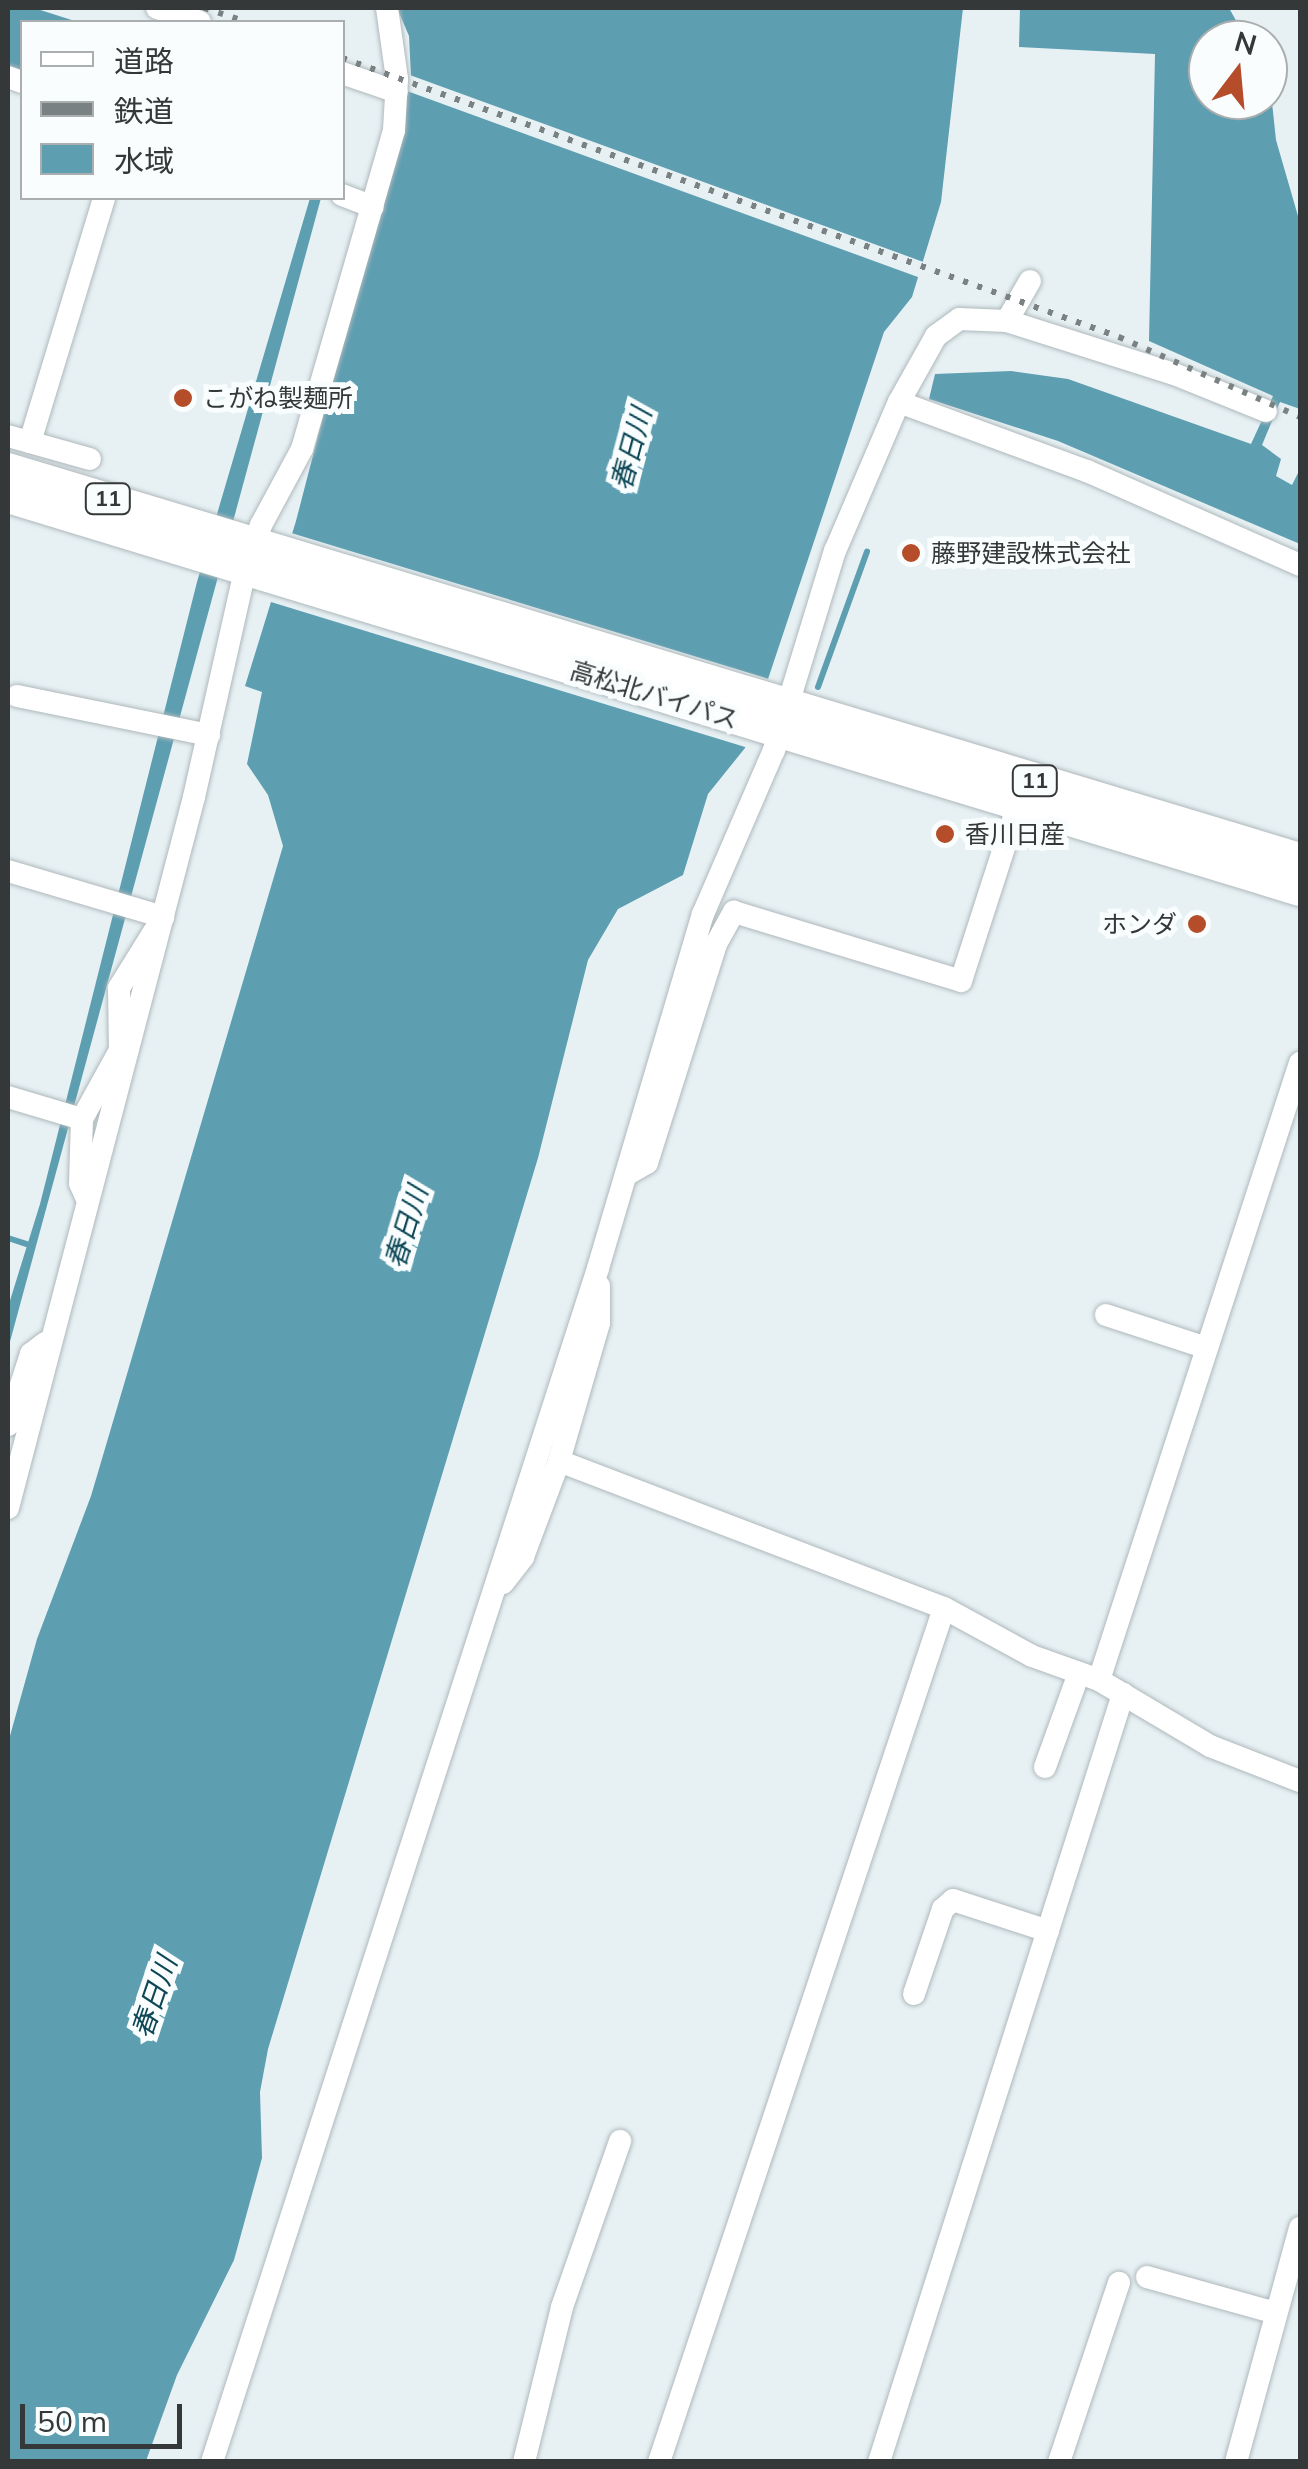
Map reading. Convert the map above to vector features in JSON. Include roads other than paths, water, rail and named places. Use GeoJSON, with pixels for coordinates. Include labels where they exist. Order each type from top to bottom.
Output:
{"type":"FeatureCollection","features":[{"type":"Feature","properties":{"kind":"highway","name":"高松北バイパス"},"geometry":{"type":"LineString","coordinates":[[8,469],[236,553]]}},
{"type":"Feature","properties":{"kind":"highway","name":"高松北バイパス"},"geometry":{"type":"LineString","coordinates":[[8,497],[236,553],[952,772],[1300,859]]}},
{"type":"Feature","properties":{"kind":"highway","name":"高松北バイパス"},"geometry":{"type":"LineString","coordinates":[[952,772],[1018,808],[1300,890]]}},
{"type":"Feature","properties":{"kind":"street"},"geometry":{"type":"LineString","coordinates":[[157,8],[194,20]]}},
{"type":"Feature","properties":{"kind":"street"},"geometry":{"type":"LineString","coordinates":[[8,1508],[209,735],[236,553],[302,449],[372,207],[397,92],[387,8]]}},
{"type":"Feature","properties":{"kind":"street"},"geometry":{"type":"LineString","coordinates":[[345,74],[397,92]]}},
{"type":"Feature","properties":{"kind":"street"},"geometry":{"type":"LineString","coordinates":[[345,196],[372,207]]}},
{"type":"Feature","properties":{"kind":"street"},"geometry":{"type":"LineString","coordinates":[[90,459],[18,439],[103,200]]}},
{"type":"Feature","properties":{"kind":"street"},"geometry":{"type":"LineString","coordinates":[[1007,321],[1030,281]]}},
{"type":"Feature","properties":{"kind":"street"},"geometry":{"type":"LineString","coordinates":[[212,2462],[598,1268],[703,914],[835,551],[899,402],[945,322],[1007,321],[1174,374],[1266,412]]}},
{"type":"Feature","properties":{"kind":"street"},"geometry":{"type":"LineString","coordinates":[[899,402],[1087,471],[1300,565]]}},
{"type":"Feature","properties":{"kind":"street"},"geometry":{"type":"LineString","coordinates":[[16,696],[209,735]]}},
{"type":"Feature","properties":{"kind":"street"},"geometry":{"type":"LineString","coordinates":[[626,1175],[647,1163],[716,944],[734,912],[961,981],[1018,808]]}},
{"type":"Feature","properties":{"kind":"street"},"geometry":{"type":"LineString","coordinates":[[8,871],[163,917]]}},
{"type":"Feature","properties":{"kind":"street"},"geometry":{"type":"LineString","coordinates":[[88,1202],[80,1183],[82,1119],[124,1051]]}},
{"type":"Feature","properties":{"kind":"street"},"geometry":{"type":"LineString","coordinates":[[1046,1768],[1089,1676],[1208,1348],[1300,1063]]}},
{"type":"Feature","properties":{"kind":"street"},"geometry":{"type":"LineString","coordinates":[[8,1097],[82,1119]]}},
{"type":"Feature","properties":{"kind":"street"},"geometry":{"type":"LineString","coordinates":[[494,1593],[524,1557],[559,1460],[600,1323],[598,1268]]}},
{"type":"Feature","properties":{"kind":"street"},"geometry":{"type":"LineString","coordinates":[[1106,1315],[1208,1348]]}},
{"type":"Feature","properties":{"kind":"street"},"geometry":{"type":"LineString","coordinates":[[8,1425],[31,1354],[51,1337]]}},
{"type":"Feature","properties":{"kind":"street"},"geometry":{"type":"LineString","coordinates":[[559,1460],[944,1608],[1032,1656],[1089,1676],[1210,1746],[1300,1781]]}},
{"type":"Feature","properties":{"kind":"street"},"geometry":{"type":"LineString","coordinates":[[659,2462],[944,1608]]}},
{"type":"Feature","properties":{"kind":"street"},"geometry":{"type":"LineString","coordinates":[[879,2462],[1123,1694]]}},
{"type":"Feature","properties":{"kind":"street"},"geometry":{"type":"LineString","coordinates":[[914,1994],[943,1909],[953,1900],[1048,1930]]}},
{"type":"Feature","properties":{"kind":"street"},"geometry":{"type":"LineString","coordinates":[[524,2462],[562,2308],[620,2141]]}},
{"type":"Feature","properties":{"kind":"street"},"geometry":{"type":"LineString","coordinates":[[1236,2462],[1300,2228]]}},
{"type":"Feature","properties":{"kind":"street"},"geometry":{"type":"LineString","coordinates":[[1147,2276],[1276,2312]]}},
{"type":"Feature","properties":{"kind":"street"},"geometry":{"type":"LineString","coordinates":[[1059,2462],[1118,2283]]}},
{"type":"Feature","properties":{"kind":"water"},"geometry":{"type":"Polygon","coordinates":[[[8,8],[34,8],[72,20],[20,20],[20,71],[8,67],[8,8]]]}},
{"type":"Feature","properties":{"kind":"water","name":"春日川"},"geometry":{"type":"Polygon","coordinates":[[[397,8],[963,8],[941,202],[912,297],[884,332],[745,748],[708,794],[683,875],[618,909],[588,960],[538,1158],[268,2049],[260,2092],[262,2158],[234,2260],[177,2375],[146,2461],[8,2461],[8,1743],[37,1639],[91,1496],[283,846],[268,795],[247,764],[262,692],[245,686],[296,521],[411,77],[409,36],[397,8]]]}},
{"type":"Feature","properties":{"kind":"water"},"geometry":{"type":"Polygon","coordinates":[[[1020,8],[1229,8],[1236,20],[1188,20],[1188,120],[1274,120],[1300,223],[1300,409],[1280,402],[1262,445],[1281,459],[1276,476],[1292,485],[1300,469],[1300,544],[1058,441],[929,399],[935,374],[1011,371],[1068,379],[1251,444],[1273,396],[1149,341],[1155,54],[1019,47],[1020,8]]]}},
{"type":"Feature","properties":{"kind":"water"},"geometry":{"type":"Polygon","coordinates":[[[309,200],[320,200],[8,1349],[8,1307],[40,1204],[197,582],[309,200]]]}},
{"type":"Feature","properties":{"kind":"waterway"},"geometry":{"type":"LineString","coordinates":[[818,687],[867,552]]}},
{"type":"Feature","properties":{"kind":"waterway"},"geometry":{"type":"LineString","coordinates":[[8,1238],[30,1245]]}},
{"type":"Feature","properties":{"kind":"railway"},"geometry":{"type":"LineString","coordinates":[[204,8],[241,20]]}},
{"type":"Feature","properties":{"kind":"railway"},"geometry":{"type":"LineString","coordinates":[[345,59],[1119,337],[1300,417]]}},
{"type":"Feature","properties":{"kind":"place","name":"こがね製麺所"},"geometry":{"type":"Point","coordinates":[183,398]}},
{"type":"Feature","properties":{"kind":"place","name":"藤野建設株式会社"},"geometry":{"type":"Point","coordinates":[911,553]}},
{"type":"Feature","properties":{"kind":"place","name":"香川日産"},"geometry":{"type":"Point","coordinates":[945,834]}},
{"type":"Feature","properties":{"kind":"place","name":"ホンダ"},"geometry":{"type":"Point","coordinates":[1197,924]}}]}
